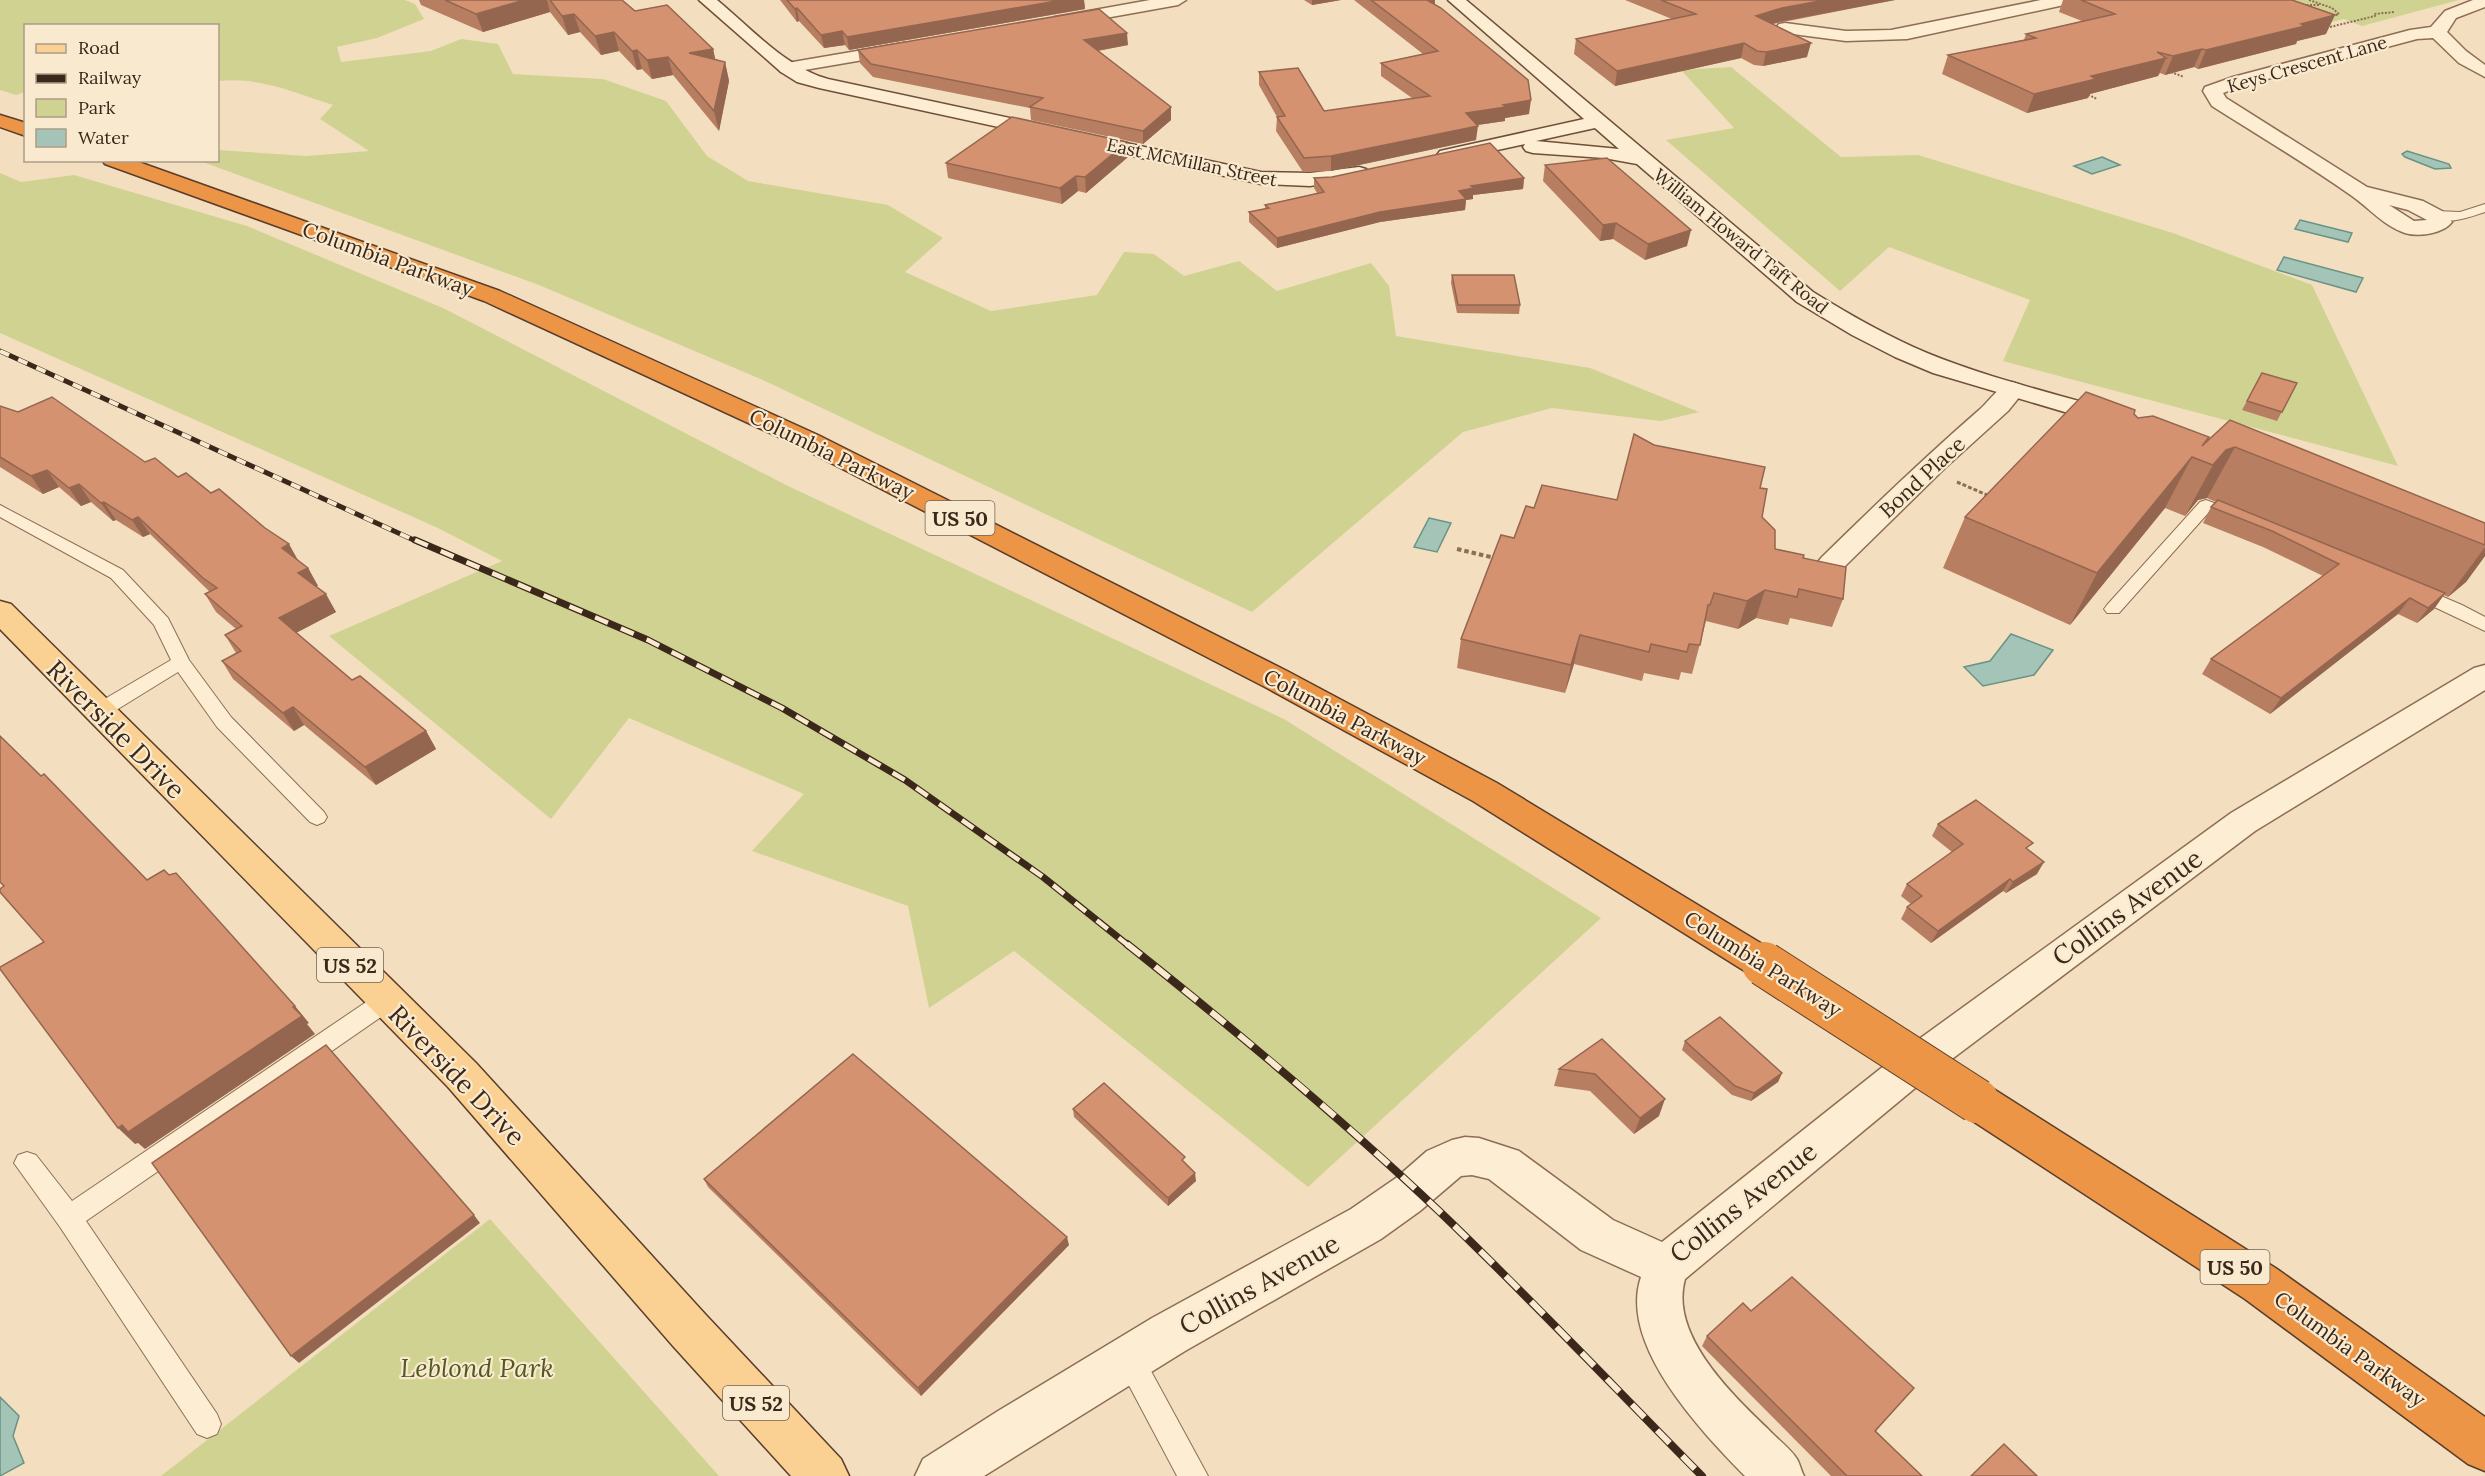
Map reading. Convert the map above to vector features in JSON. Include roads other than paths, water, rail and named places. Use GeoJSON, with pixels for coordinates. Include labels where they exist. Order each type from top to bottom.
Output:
{"type":"FeatureCollection","features":[{"type":"Feature","properties":{"kind":"highway"},"geometry":{"type":"LineString","coordinates":[[0,121],[24,129]]}},
{"type":"Feature","properties":{"kind":"highway","name":"Columbia Parkway"},"geometry":{"type":"LineString","coordinates":[[118,162],[492,296],[809,441],[1276,679],[1485,792],[1764,964],[2260,1284],[2485,1447]]}},
{"type":"Feature","properties":{"kind":"main road","name":"Riverside Drive"},"geometry":{"type":"LineString","coordinates":[[0,611],[98,712],[462,1075],[689,1330],[824,1476]]}},
{"type":"Feature","properties":{"kind":"street","name":"East McMillan Street"},"geometry":{"type":"LineString","coordinates":[[707,0],[788,68],[803,78],[826,84],[1261,178],[1313,181],[1376,170]]}},
{"type":"Feature","properties":{"kind":"street"},"geometry":{"type":"LineString","coordinates":[[1041,24],[1178,0]]}},
{"type":"Feature","properties":{"kind":"street","name":"William Howard Taft Road"},"geometry":{"type":"LineString","coordinates":[[1456,0],[1805,297],[1841,320],[1918,358],[2012,390],[2137,426]]}},
{"type":"Feature","properties":{"kind":"street"},"geometry":{"type":"LineString","coordinates":[[1785,28],[1844,37],[1882,37],[1907,34],[2064,0]]}},
{"type":"Feature","properties":{"kind":"street"},"geometry":{"type":"LineString","coordinates":[[2485,2],[2460,9],[2445,18],[2438,32],[2460,56],[2485,72]]}},
{"type":"Feature","properties":{"kind":"street","name":"Keys Crescent Lane"},"geometry":{"type":"LineString","coordinates":[[2436,215],[2441,222],[2429,227],[2411,228],[2398,222],[2360,192],[2219,102],[2212,91],[2239,81],[2416,34],[2438,32]]}},
{"type":"Feature","properties":{"kind":"street"},"geometry":{"type":"LineString","coordinates":[[788,68],[926,44]]}},
{"type":"Feature","properties":{"kind":"street"},"geometry":{"type":"LineString","coordinates":[[1433,158],[1597,122]]}},
{"type":"Feature","properties":{"kind":"street"},"geometry":{"type":"LineString","coordinates":[[1483,147],[1577,150],[1642,159]]}},
{"type":"Feature","properties":{"kind":"street","name":"Bond Place"},"geometry":{"type":"LineString","coordinates":[[1832,563],[1936,462],[1999,406],[2012,390]]}},
{"type":"Feature","properties":{"kind":"street","name":"Collins Avenue"},"geometry":{"type":"LineString","coordinates":[[940,1476],[1042,1410],[1246,1290],[1366,1224],[1417,1187],[1441,1164],[1455,1158],[1472,1156],[1489,1158],[1504,1166],[1597,1235],[1667,1266],[1918,1062],[2243,822],[2485,676]]}},
{"type":"Feature","properties":{"kind":"street"},"geometry":{"type":"LineString","coordinates":[[1667,1266],[1660,1292],[1663,1322],[1675,1352],[1696,1388],[1779,1476]]}},
{"type":"Feature","properties":{"kind":"lane"},"geometry":{"type":"LineString","coordinates":[[2436,215],[2461,216],[2485,208]]}},
{"type":"Feature","properties":{"kind":"lane"},"geometry":{"type":"LineString","coordinates":[[2113,609],[2206,505],[2249,523]]}},
{"type":"Feature","properties":{"kind":"lane"},"geometry":{"type":"LineString","coordinates":[[0,510],[117,574],[162,622],[181,662],[224,722],[317,817]]}},
{"type":"Feature","properties":{"kind":"lane"},"geometry":{"type":"LineString","coordinates":[[2397,584],[2456,609],[2485,625]]}},
{"type":"Feature","properties":{"kind":"lane"},"geometry":{"type":"LineString","coordinates":[[98,712],[181,662]]}},
{"type":"Feature","properties":{"kind":"lane"},"geometry":{"type":"LineString","coordinates":[[69,1218],[386,1001]]}},
{"type":"Feature","properties":{"kind":"lane"},"geometry":{"type":"LineString","coordinates":[[27,1163],[69,1218],[207,1424]]}},
{"type":"Feature","properties":{"kind":"lane"},"geometry":{"type":"LineString","coordinates":[[1129,1359],[1193,1476]]}},
{"type":"Feature","properties":{"kind":"water"},"geometry":{"type":"Polygon","coordinates":[[[2407,151],[2449,164],[2451,168],[2435,169],[2405,157],[2402,154],[2407,151]]]}},
{"type":"Feature","properties":{"kind":"water"},"geometry":{"type":"Polygon","coordinates":[[[2102,157],[2120,165],[2092,174],[2074,166],[2102,157]]]}},
{"type":"Feature","properties":{"kind":"water"},"geometry":{"type":"Polygon","coordinates":[[[2300,220],[2352,233],[2348,242],[2295,229],[2300,220]]]}},
{"type":"Feature","properties":{"kind":"water"},"geometry":{"type":"Polygon","coordinates":[[[2284,257],[2363,278],[2356,292],[2277,270],[2284,257]]]}},
{"type":"Feature","properties":{"kind":"water"},"geometry":{"type":"Polygon","coordinates":[[[1429,518],[1451,523],[1437,552],[1414,547],[1429,518]]]}},
{"type":"Feature","properties":{"kind":"water"},"geometry":{"type":"Polygon","coordinates":[[[2011,634],[2053,650],[2034,675],[1983,686],[1964,667],[1990,661],[2011,634]]]}},
{"type":"Feature","properties":{"kind":"water"},"geometry":{"type":"Polygon","coordinates":[[[0,1397],[19,1416],[13,1436],[24,1463],[0,1476],[0,1397]]]}},
{"type":"Feature","properties":{"kind":"railway"},"geometry":{"type":"LineString","coordinates":[[0,351],[418,542]]}},
{"type":"Feature","properties":{"kind":"railway"},"geometry":{"type":"LineString","coordinates":[[415,540],[648,640],[782,708],[905,780],[1043,877],[1129,946]]}},
{"type":"Feature","properties":{"kind":"railway"},"geometry":{"type":"LineString","coordinates":[[1127,944],[1287,1075],[1403,1177],[1507,1277],[1702,1476]]}},
{"type":"Feature","properties":{"kind":"park label","name":"Leblond Park"},"geometry":{"type":"Point","coordinates":[477,1367]}}]}
